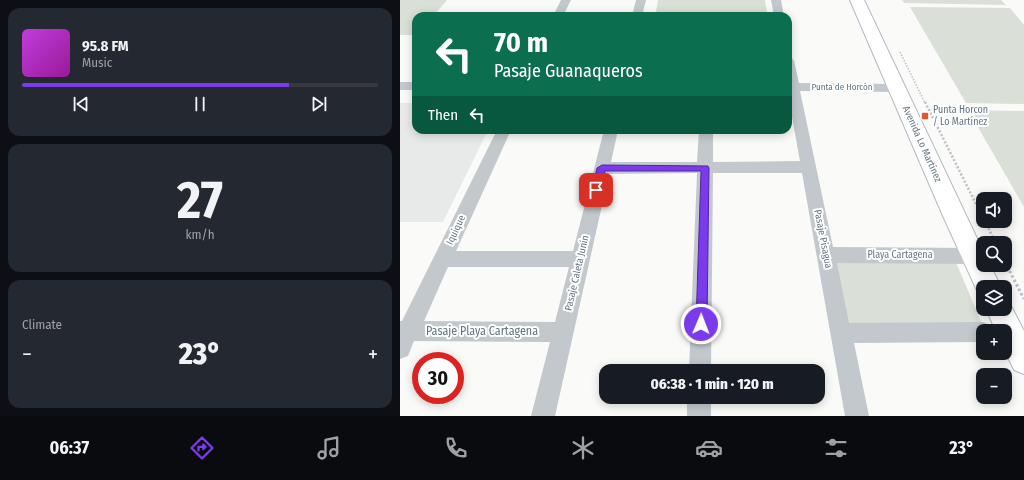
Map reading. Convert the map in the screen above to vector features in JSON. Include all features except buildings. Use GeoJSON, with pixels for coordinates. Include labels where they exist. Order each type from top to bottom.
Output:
{"type":"FeatureCollection","features":[{"type":"Feature","properties":{"kind":"main road","name":"Avenida Lo Martínez"},"geometry":{"type":"LineString","coordinates":[[857,0],[985,280]]}},
{"type":"Feature","properties":{"kind":"main road"},"geometry":{"type":"LineString","coordinates":[[1012,338],[1024,360]]}},
{"type":"Feature","properties":{"kind":"street"},"geometry":{"type":"LineString","coordinates":[[560,12],[566,0]]}},
{"type":"Feature","properties":{"kind":"street"},"geometry":{"type":"LineString","coordinates":[[639,12],[641,0]]}},
{"type":"Feature","properties":{"kind":"street"},"geometry":{"type":"LineString","coordinates":[[776,0],[778,12]]}},
{"type":"Feature","properties":{"kind":"street"},"geometry":{"type":"LineString","coordinates":[[400,86],[412,86]]}},
{"type":"Feature","properties":{"kind":"street","name":"Punta de Horcón"},"geometry":{"type":"LineString","coordinates":[[792,87],[897,88]]}},
{"type":"Feature","properties":{"kind":"street","name":"Pasaje Pisagua"},"geometry":{"type":"LineString","coordinates":[[792,92],[809,168],[857,416]]}},
{"type":"Feature","properties":{"kind":"street","name":"Iquique"},"geometry":{"type":"LineString","coordinates":[[403,337],[502,134]]}},
{"type":"Feature","properties":{"kind":"street","name":"Pasaje Caleta Junín"},"geometry":{"type":"LineString","coordinates":[[543,416],[610,134]]}},
{"type":"Feature","properties":{"kind":"street"},"geometry":{"type":"LineString","coordinates":[[700,364],[706,134]]}},
{"type":"Feature","properties":{"kind":"street"},"geometry":{"type":"LineString","coordinates":[[602,168],[809,168]]}},
{"type":"Feature","properties":{"kind":"street","name":"Playa Cartagena"},"geometry":{"type":"LineString","coordinates":[[826,255],[973,256]]}},
{"type":"Feature","properties":{"kind":"street"},"geometry":{"type":"LineString","coordinates":[[442,259],[580,259]]}},
{"type":"Feature","properties":{"kind":"street","name":"Pasaje Playa Cartagena"},"geometry":{"type":"LineString","coordinates":[[403,337],[563,332]]}},
{"type":"Feature","properties":{"kind":"street"},"geometry":{"type":"LineString","coordinates":[[841,333],[976,332]]}},
{"type":"Feature","properties":{"kind":"street"},"geometry":{"type":"LineString","coordinates":[[699,404],[699,416]]}},
{"type":"Feature","properties":{"kind":"path"},"geometry":{"type":"LineString","coordinates":[[898,49],[976,204]]}},
{"type":"Feature","properties":{"kind":"path"},"geometry":{"type":"LineString","coordinates":[[1010,272],[1024,299]]}},
{"type":"Feature","properties":{"kind":"shaded area"},"geometry":{"type":"Polygon","coordinates":[[[400,0],[447,0],[436,12],[412,12],[412,35],[400,35],[400,0]]]}},
{"type":"Feature","properties":{"kind":"shaded area"},"geometry":{"type":"Polygon","coordinates":[[[658,0],[765,0],[767,12],[656,12],[658,0]]]}},
{"type":"Feature","properties":{"kind":"shaded area"},"geometry":{"type":"Polygon","coordinates":[[[902,0],[1001,0],[1006,5],[904,3],[902,0]]]}},
{"type":"Feature","properties":{"kind":"shaded area"},"geometry":{"type":"Polygon","coordinates":[[[910,7],[1010,8],[1024,25],[1024,104],[966,103],[910,7]]]}},
{"type":"Feature","properties":{"kind":"shaded area"},"geometry":{"type":"Polygon","coordinates":[[[400,103],[412,103],[412,134],[486,134],[443,222],[400,222],[400,103]]]}},
{"type":"Feature","properties":{"kind":"shaded area"},"geometry":{"type":"Polygon","coordinates":[[[968,110],[1024,111],[1024,207],[968,110]]]}},
{"type":"Feature","properties":{"kind":"shaded area"},"geometry":{"type":"Polygon","coordinates":[[[955,260],[976,310],[976,316],[979,316],[982,324],[848,328],[833,262],[955,260]]]}},
{"type":"Feature","properties":{"kind":"place","name":"Punta Horcon / Lo Martínez"},"geometry":{"type":"Point","coordinates":[925,116]}},
{"type":"Feature","properties":{"kind":"route"},"geometry":{"type":"LineString","coordinates":[[596,190],[602,168],[705,168],[701,324]]}}]}
